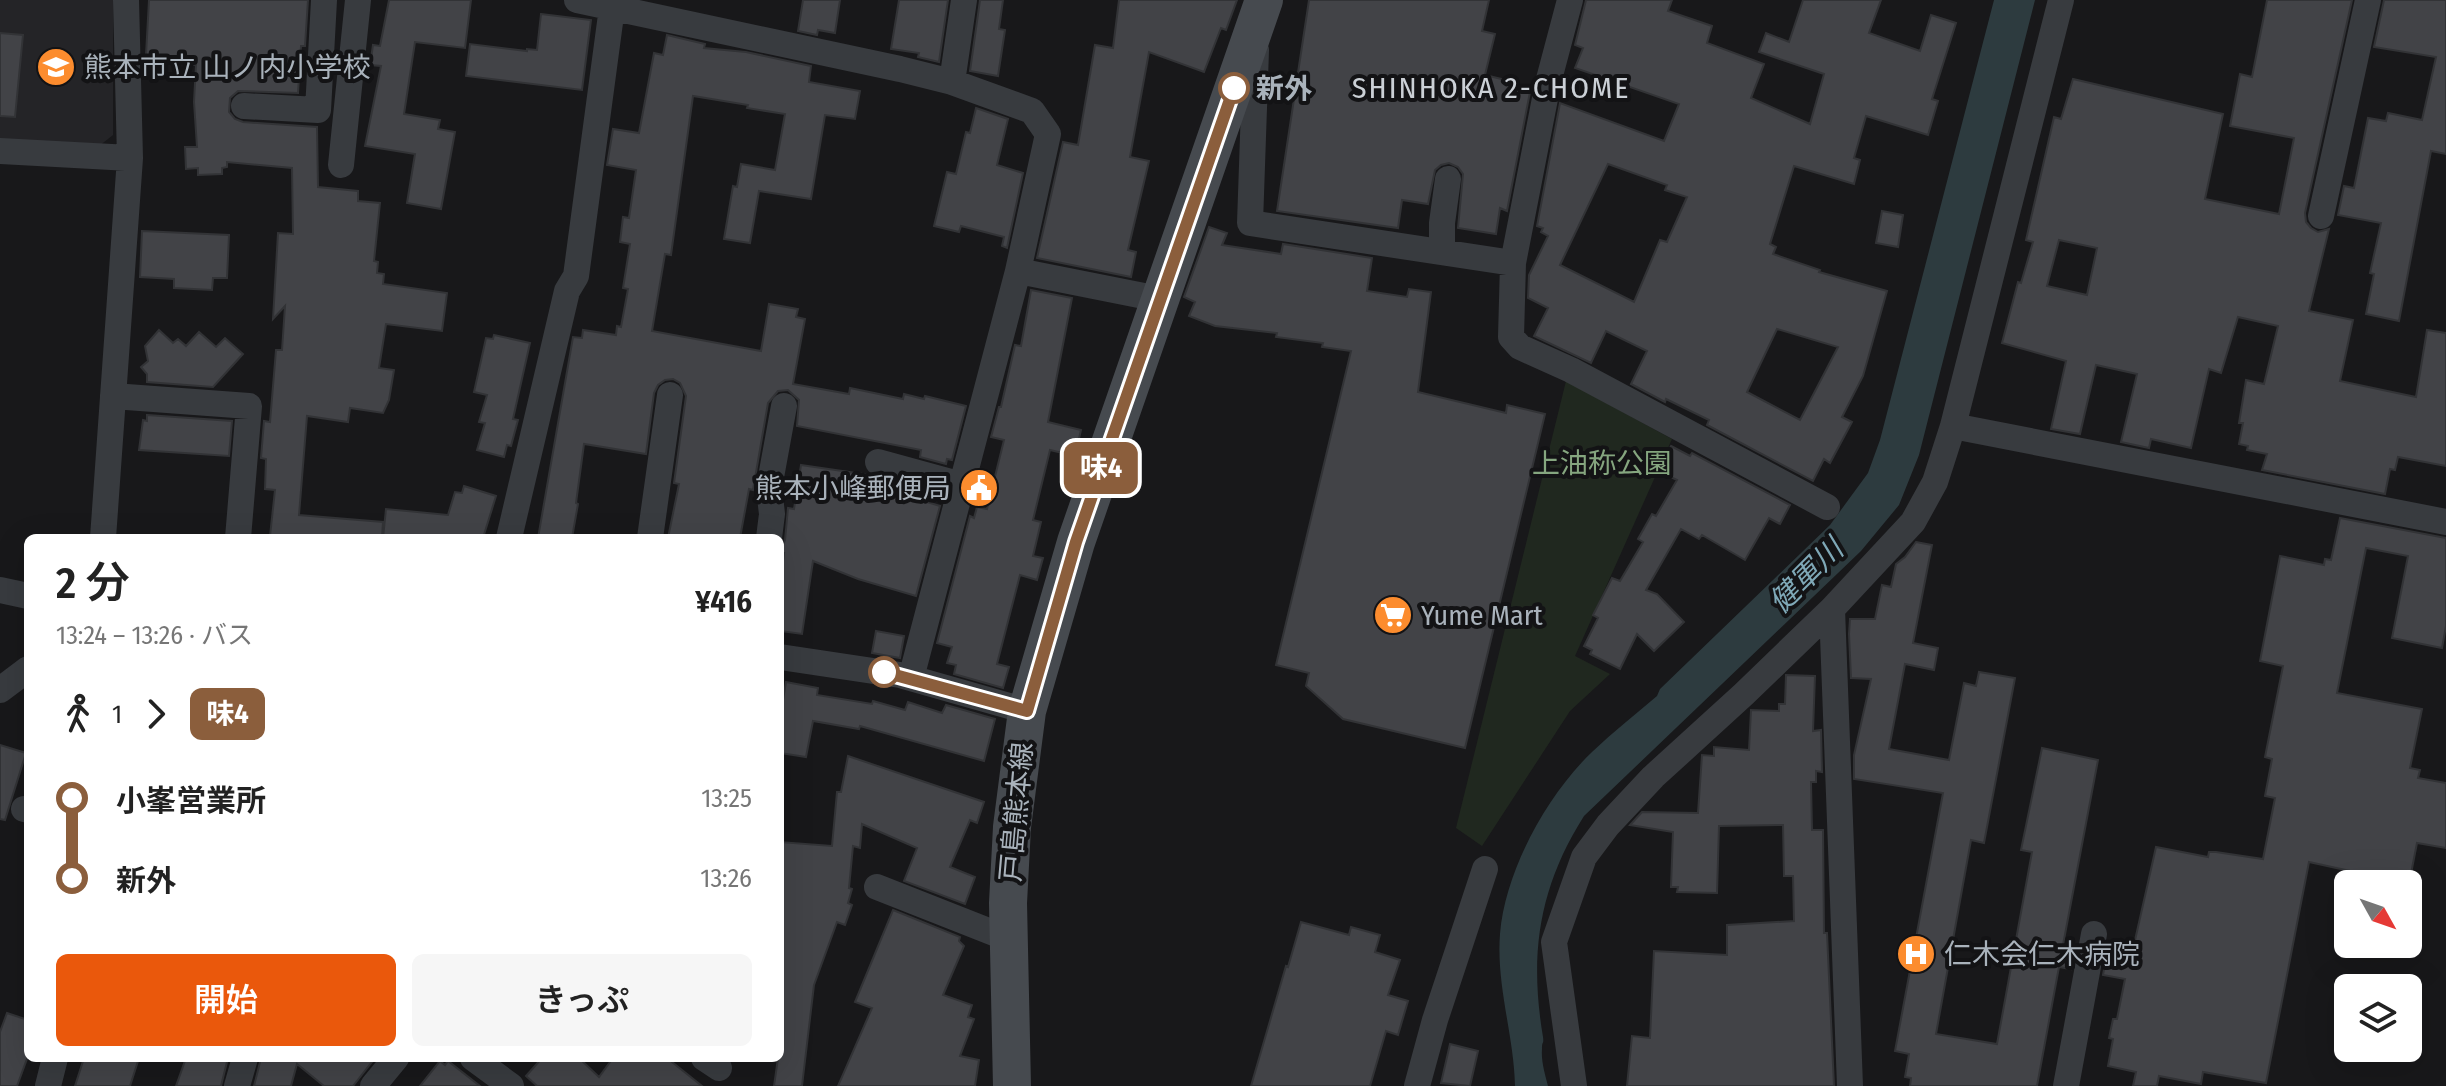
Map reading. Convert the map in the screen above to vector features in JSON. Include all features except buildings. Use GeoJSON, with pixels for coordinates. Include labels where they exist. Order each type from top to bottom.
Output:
{"type":"FeatureCollection","features":[{"type":"Feature","properties":{"kind":"main road","name":"戸島熊本線"},"geometry":{"type":"LineString","coordinates":[[1012,1086],[1009,939],[1012,827],[1027,711],[1076,542],[1260,11]]}},
{"type":"Feature","properties":{"kind":"street"},"geometry":{"type":"LineString","coordinates":[[103,534],[130,158],[126,0]]}},
{"type":"Feature","properties":{"kind":"street"},"geometry":{"type":"LineString","coordinates":[[244,106],[318,110],[324,0]]}},
{"type":"Feature","properties":{"kind":"street"},"geometry":{"type":"LineString","coordinates":[[341,165],[358,0]]}},
{"type":"Feature","properties":{"kind":"street"},"geometry":{"type":"LineString","coordinates":[[577,0],[612,3],[952,82],[1032,111],[1048,134],[1018,271],[911,678]]}},
{"type":"Feature","properties":{"kind":"street"},"geometry":{"type":"LineString","coordinates":[[952,82],[964,0]]}},
{"type":"Feature","properties":{"kind":"street"},"geometry":{"type":"LineString","coordinates":[[1570,0],[1548,83],[1513,263],[1511,337],[1520,347],[1571,370],[1827,507]]}},
{"type":"Feature","properties":{"kind":"street"},"geometry":{"type":"LineString","coordinates":[[1574,1086],[1554,942],[1584,857],[1608,825],[1653,777],[1832,609],[1913,522],[1935,482],[1953,426],[2061,0]]}},
{"type":"Feature","properties":{"kind":"street"},"geometry":{"type":"LineString","coordinates":[[2321,216],[2368,0]]}},
{"type":"Feature","properties":{"kind":"street"},"geometry":{"type":"LineString","coordinates":[[510,534],[567,291],[576,276],[612,3]]}},
{"type":"Feature","properties":{"kind":"street"},"geometry":{"type":"LineString","coordinates":[[1260,11],[1250,223],[1513,263]]}},
{"type":"Feature","properties":{"kind":"street"},"geometry":{"type":"LineString","coordinates":[[0,151],[130,158]]}},
{"type":"Feature","properties":{"kind":"street"},"geometry":{"type":"LineString","coordinates":[[1442,251],[1448,179]]}},
{"type":"Feature","properties":{"kind":"street"},"geometry":{"type":"LineString","coordinates":[[1018,271],[1159,299]]}},
{"type":"Feature","properties":{"kind":"street"},"geometry":{"type":"LineString","coordinates":[[651,534],[670,395]]}},
{"type":"Feature","properties":{"kind":"street"},"geometry":{"type":"LineString","coordinates":[[113,396],[249,406],[238,534]]}},
{"type":"Feature","properties":{"kind":"street"},"geometry":{"type":"LineString","coordinates":[[770,534],[772,514],[769,488],[784,406]]}},
{"type":"Feature","properties":{"kind":"street"},"geometry":{"type":"LineString","coordinates":[[1953,426],[2446,522]]}},
{"type":"Feature","properties":{"kind":"street"},"geometry":{"type":"LineString","coordinates":[[878,462],[962,485]]}},
{"type":"Feature","properties":{"kind":"street"},"geometry":{"type":"LineString","coordinates":[[0,590],[24,595]]}},
{"type":"Feature","properties":{"kind":"street"},"geometry":{"type":"LineString","coordinates":[[1832,609],[1850,1086]]}},
{"type":"Feature","properties":{"kind":"street"},"geometry":{"type":"LineString","coordinates":[[784,658],[911,678],[1027,711]]}},
{"type":"Feature","properties":{"kind":"street"},"geometry":{"type":"LineString","coordinates":[[0,690],[24,672]]}},
{"type":"Feature","properties":{"kind":"street"},"geometry":{"type":"LineString","coordinates":[[1417,1086],[1435,1020],[1485,869]]}},
{"type":"Feature","properties":{"kind":"street"},"geometry":{"type":"LineString","coordinates":[[877,887],[1009,939]]}},
{"type":"Feature","properties":{"kind":"street"},"geometry":{"type":"LineString","coordinates":[[2066,1086],[2094,934]]}},
{"type":"Feature","properties":{"kind":"street"},"geometry":{"type":"LineString","coordinates":[[48,1086],[54,1062]]}},
{"type":"Feature","properties":{"kind":"street"},"geometry":{"type":"LineString","coordinates":[[237,1086],[244,1062]]}},
{"type":"Feature","properties":{"kind":"street"},"geometry":{"type":"LineString","coordinates":[[373,1086],[393,1062]]}},
{"type":"Feature","properties":{"kind":"street"},"geometry":{"type":"LineString","coordinates":[[478,1062],[511,1086]]}},
{"type":"Feature","properties":{"kind":"shaded area","name":"熊本市立 山ノ内小学校"},"geometry":{"type":"Polygon","coordinates":[[[0,0],[113,0],[113,135],[99,146],[0,139],[0,0]]]}},
{"type":"Feature","properties":{"kind":"green space","name":"上油称公園"},"geometry":{"type":"Polygon","coordinates":[[[1566,381],[1672,439],[1575,656],[1610,674],[1570,711],[1482,846],[1456,828],[1566,381]]]}},
{"type":"Feature","properties":{"kind":"water","name":"健軍川"},"geometry":{"type":"Polygon","coordinates":[[[1994,0],[2035,0],[1919,455],[1899,505],[1861,551],[1584,816],[1557,869],[1541,922],[1537,977],[1542,1058],[1548,1086],[1515,1086],[1499,953],[1504,910],[1519,860],[1544,812],[1575,770],[1657,696],[1660,689],[1830,525],[1868,473],[1880,440],[1994,0]]]}},
{"type":"Feature","properties":{"kind":"bus line","name":"味4"},"geometry":{"type":"LineString","coordinates":[[884,672],[1027,711],[1076,542],[1234,88]]}},
{"type":"Feature","properties":{"kind":"place","name":"熊本市立 山ノ内小学校"},"geometry":{"type":"Point","coordinates":[56,67]}},
{"type":"Feature","properties":{"kind":"place","name":"新外"},"geometry":{"type":"Point","coordinates":[1234,88]}},
{"type":"Feature","properties":{"kind":"place","name":"熊本小峰郵便局"},"geometry":{"type":"Point","coordinates":[979,488]}},
{"type":"Feature","properties":{"kind":"place","name":"Yume Mart"},"geometry":{"type":"Point","coordinates":[1393,615]}},
{"type":"Feature","properties":{"kind":"place","name":"仁木会仁木病院"},"geometry":{"type":"Point","coordinates":[1916,954]}},
{"type":"Feature","properties":{"kind":"district","name":"SHINHOKA 2-CHOME"},"geometry":{"type":"Point","coordinates":[1491,88]}}]}
